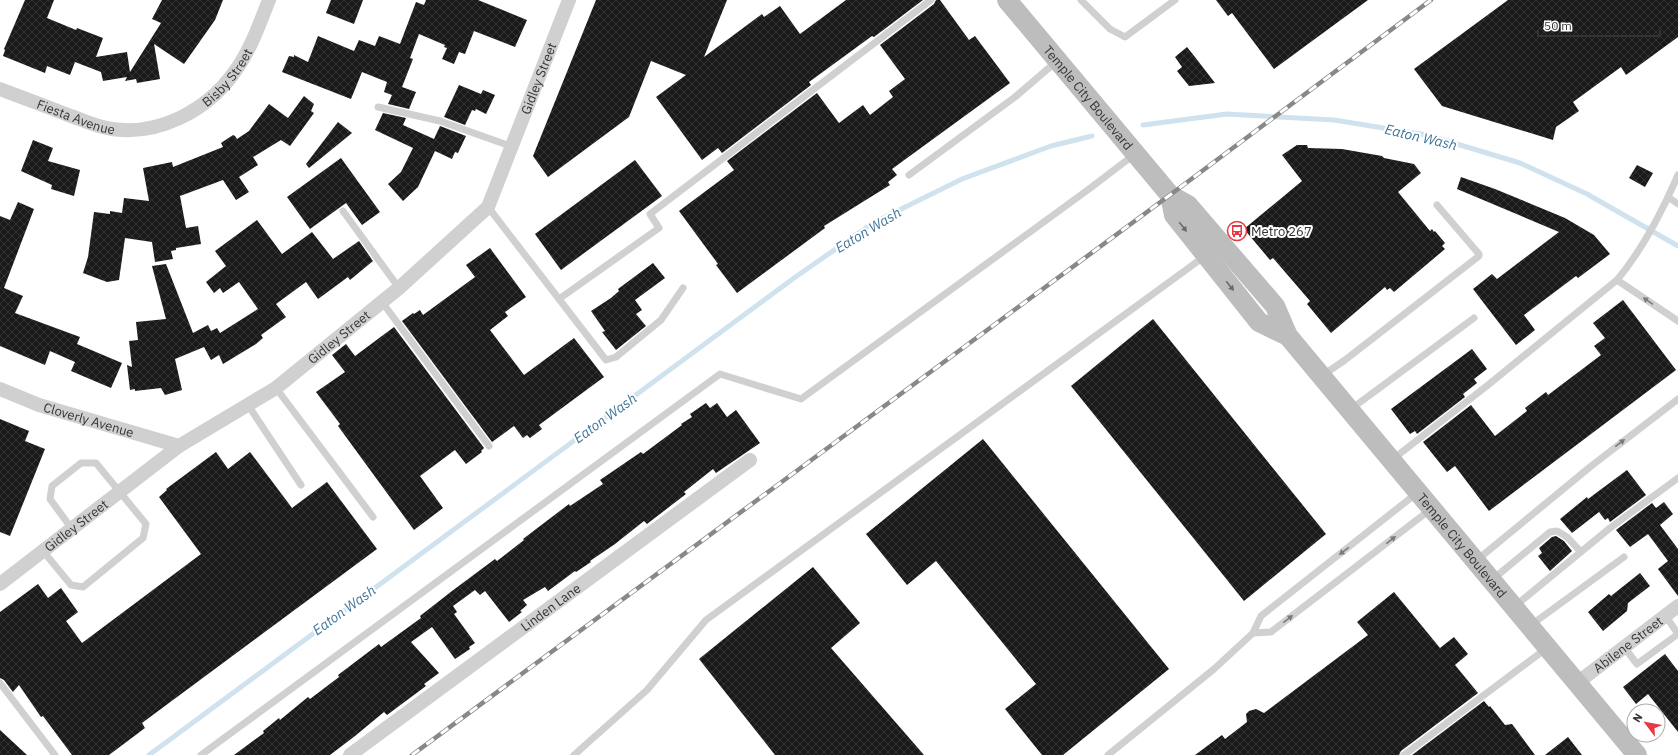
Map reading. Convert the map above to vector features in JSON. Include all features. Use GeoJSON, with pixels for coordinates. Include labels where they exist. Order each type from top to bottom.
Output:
{"type":"FeatureCollection","features":[{"type":"Feature","properties":{"kind":"main road","name":"Temple City Boulevard"},"geometry":{"type":"LineString","coordinates":[[1007,0],[1170,195],[1188,205],[1274,306],[1288,336],[1637,755]]}},
{"type":"Feature","properties":{"kind":"main road","name":"Temple City Boulevard"},"geometry":{"type":"LineString","coordinates":[[1170,195],[1174,216],[1259,322],[1288,336]]}},
{"type":"Feature","properties":{"kind":"street","name":"Bisby Street"},"geometry":{"type":"LineString","coordinates":[[155,127],[178,119],[199,107],[228,79],[248,49],[269,0]]}},
{"type":"Feature","properties":{"kind":"street","name":"Gidley Street"},"geometry":{"type":"LineString","coordinates":[[1,580],[43,551],[179,446],[276,388],[400,288],[488,207],[510,146],[569,0]]}},
{"type":"Feature","properties":{"kind":"street","name":"Fiesta Avenue"},"geometry":{"type":"LineString","coordinates":[[0,89],[91,124],[110,129],[132,131],[155,127]]}},
{"type":"Feature","properties":{"kind":"street","name":"Cloverly Avenue"},"geometry":{"type":"LineString","coordinates":[[0,388],[39,405],[179,446]]}},
{"type":"Feature","properties":{"kind":"street","name":"Linden Lane"},"geometry":{"type":"LineString","coordinates":[[350,755],[750,460]]}},
{"type":"Feature","properties":{"kind":"street","name":"Abilene Street"},"geometry":{"type":"LineString","coordinates":[[1577,683],[1678,606]]}},
{"type":"Feature","properties":{"kind":"lane"},"geometry":{"type":"LineString","coordinates":[[560,299],[659,228],[650,214],[931,0]]}},
{"type":"Feature","properties":{"kind":"lane"},"geometry":{"type":"LineString","coordinates":[[1081,0],[1110,29],[1124,37],[1175,0]]}},
{"type":"Feature","properties":{"kind":"lane"},"geometry":{"type":"LineString","coordinates":[[909,175],[1015,97],[1057,61]]}},
{"type":"Feature","properties":{"kind":"lane"},"geometry":{"type":"LineString","coordinates":[[378,107],[440,121],[510,146]]}},
{"type":"Feature","properties":{"kind":"lane"},"geometry":{"type":"LineString","coordinates":[[201,755],[720,374],[801,399],[1083,194],[1132,151]]}},
{"type":"Feature","properties":{"kind":"lane"},"geometry":{"type":"LineString","coordinates":[[1391,460],[1488,385],[1617,280],[1629,265],[1667,201],[1678,174]]}},
{"type":"Feature","properties":{"kind":"lane"},"geometry":{"type":"LineString","coordinates":[[1667,201],[1678,204]]}},
{"type":"Feature","properties":{"kind":"lane"},"geometry":{"type":"LineString","coordinates":[[1321,376],[1345,360],[1479,256],[1479,254],[1437,205]]}},
{"type":"Feature","properties":{"kind":"lane"},"geometry":{"type":"LineString","coordinates":[[488,207],[606,360],[616,357],[661,320],[683,288]]}},
{"type":"Feature","properties":{"kind":"lane"},"geometry":{"type":"LineString","coordinates":[[343,211],[400,288]]}},
{"type":"Feature","properties":{"kind":"lane"},"geometry":{"type":"LineString","coordinates":[[574,755],[647,690],[706,620],[1206,255]]}},
{"type":"Feature","properties":{"kind":"lane"},"geometry":{"type":"LineString","coordinates":[[1617,280],[1678,321]]}},
{"type":"Feature","properties":{"kind":"lane"},"geometry":{"type":"LineString","coordinates":[[382,302],[489,446]]}},
{"type":"Feature","properties":{"kind":"lane"},"geometry":{"type":"LineString","coordinates":[[1349,410],[1474,318]]}},
{"type":"Feature","properties":{"kind":"lane"},"geometry":{"type":"LineString","coordinates":[[276,388],[373,517]]}},
{"type":"Feature","properties":{"kind":"lane"},"geometry":{"type":"LineString","coordinates":[[1475,562],[1590,467],[1678,399]]}},
{"type":"Feature","properties":{"kind":"lane"},"geometry":{"type":"LineString","coordinates":[[248,405],[301,485]]}},
{"type":"Feature","properties":{"kind":"lane"},"geometry":{"type":"LineString","coordinates":[[43,551],[70,585],[83,587],[143,538],[146,524],[96,463],[80,463],[52,486],[50,499],[72,529]]}},
{"type":"Feature","properties":{"kind":"lane"},"geometry":{"type":"LineString","coordinates":[[1513,607],[1581,552],[1678,478]]}},
{"type":"Feature","properties":{"kind":"lane"},"geometry":{"type":"LineString","coordinates":[[1108,755],[1214,669],[1253,633],[1261,616],[1418,492]]}},
{"type":"Feature","properties":{"kind":"lane"},"geometry":{"type":"LineString","coordinates":[[1253,633],[1271,632],[1432,508]]}},
{"type":"Feature","properties":{"kind":"lane"},"geometry":{"type":"LineString","coordinates":[[1491,580],[1550,532],[1557,531],[1567,537],[1581,552]]}},
{"type":"Feature","properties":{"kind":"lane"},"geometry":{"type":"LineString","coordinates":[[1529,627],[1624,557]]}},
{"type":"Feature","properties":{"kind":"lane"},"geometry":{"type":"LineString","coordinates":[[1624,647],[1637,664],[1678,634],[1665,615]]}},
{"type":"Feature","properties":{"kind":"lane"},"geometry":{"type":"LineString","coordinates":[[1404,755],[1547,648]]}},
{"type":"Feature","properties":{"kind":"lane"},"geometry":{"type":"LineString","coordinates":[[0,683],[55,755]]}},
{"type":"Feature","properties":{"kind":"building"},"geometry":{"type":"Polygon","coordinates":[[[25,0],[54,0],[47,18],[76,30],[77,28],[103,38],[96,57],[127,52],[130,72],[161,23],[152,19],[162,0],[223,0],[215,20],[184,64],[154,44],[160,79],[137,83],[136,79],[125,81],[127,77],[103,81],[101,72],[75,62],[70,75],[47,66],[45,73],[3,56],[4,49],[25,0]]]}},
{"type":"Feature","properties":{"kind":"building"},"geometry":{"type":"Polygon","coordinates":[[[331,0],[363,0],[354,24],[326,13],[331,0]]]}},
{"type":"Feature","properties":{"kind":"building"},"geometry":{"type":"Polygon","coordinates":[[[426,0],[478,0],[527,20],[515,47],[474,31],[465,54],[459,52],[454,64],[442,59],[447,48],[444,47],[445,45],[419,34],[410,58],[413,59],[402,87],[416,92],[409,109],[388,104],[392,95],[384,92],[387,82],[362,72],[351,99],[282,72],[289,56],[294,57],[294,55],[308,62],[318,36],[354,51],[359,40],[375,46],[379,36],[400,44],[416,2],[424,5],[426,0]]]}},
{"type":"Feature","properties":{"kind":"building"},"geometry":{"type":"Polygon","coordinates":[[[596,0],[727,0],[704,57],[762,14],[764,17],[780,6],[800,34],[846,0],[923,0],[874,37],[872,36],[809,82],[811,85],[722,153],[718,148],[702,160],[656,97],[686,75],[651,61],[629,117],[548,177],[533,156],[596,0]]]}},
{"type":"Feature","properties":{"kind":"building"},"geometry":{"type":"Polygon","coordinates":[[[936,0],[940,0],[969,40],[975,36],[1010,83],[892,169],[897,175],[888,182],[890,185],[824,226],[825,228],[737,293],[716,265],[718,264],[679,211],[734,170],[727,161],[817,93],[839,123],[863,105],[870,115],[893,97],[889,91],[905,79],[880,45],[934,4],[936,0]]]}},
{"type":"Feature","properties":{"kind":"building"},"geometry":{"type":"Polygon","coordinates":[[[1216,0],[1368,0],[1274,69],[1232,13],[1228,16],[1216,0]]]}},
{"type":"Feature","properties":{"kind":"building"},"geometry":{"type":"Polygon","coordinates":[[[1508,0],[1678,0],[1678,37],[1626,75],[1621,67],[1573,102],[1579,111],[1556,127],[1553,140],[1442,106],[1414,69],[1508,0]]]}},
{"type":"Feature","properties":{"kind":"building"},"geometry":{"type":"Polygon","coordinates":[[[1187,47],[1215,83],[1189,86],[1177,71],[1182,67],[1175,57],[1187,47]]]}},
{"type":"Feature","properties":{"kind":"building"},"geometry":{"type":"Polygon","coordinates":[[[459,85],[481,94],[483,90],[495,95],[486,114],[476,109],[475,111],[472,110],[465,125],[444,117],[459,85]]]}},
{"type":"Feature","properties":{"kind":"building"},"geometry":{"type":"Polygon","coordinates":[[[304,96],[314,104],[311,111],[314,113],[290,146],[281,140],[253,157],[258,165],[239,177],[249,192],[236,200],[223,180],[180,196],[186,228],[198,226],[201,244],[176,248],[176,250],[171,251],[173,259],[155,262],[152,242],[125,238],[119,280],[107,282],[83,273],[88,257],[94,212],[110,214],[110,211],[122,213],[124,198],[149,201],[143,168],[172,162],[173,167],[223,147],[221,143],[233,135],[237,139],[249,131],[269,104],[288,118],[304,96]]]}},
{"type":"Feature","properties":{"kind":"building"},"geometry":{"type":"Polygon","coordinates":[[[383,113],[406,118],[403,125],[434,139],[440,126],[466,136],[458,153],[455,152],[452,159],[435,151],[418,187],[403,201],[388,184],[401,172],[413,148],[375,130],[383,113]]]}},
{"type":"Feature","properties":{"kind":"building"},"geometry":{"type":"Polygon","coordinates":[[[338,122],[352,133],[309,168],[306,164],[338,122]]]}},
{"type":"Feature","properties":{"kind":"building"},"geometry":{"type":"Polygon","coordinates":[[[33,140],[53,148],[48,161],[80,170],[74,196],[51,189],[52,185],[21,171],[33,140]]]}},
{"type":"Feature","properties":{"kind":"building"},"geometry":{"type":"Polygon","coordinates":[[[1297,145],[1307,145],[1308,148],[1342,149],[1382,156],[1384,158],[1414,164],[1421,173],[1398,192],[1430,231],[1432,229],[1434,232],[1435,231],[1445,243],[1442,246],[1445,249],[1394,292],[1390,288],[1387,290],[1385,287],[1331,333],[1307,304],[1310,301],[1273,258],[1270,260],[1244,229],[1302,181],[1282,155],[1297,145]]]}},
{"type":"Feature","properties":{"kind":"building"},"geometry":{"type":"Polygon","coordinates":[[[341,158],[380,212],[362,225],[346,203],[310,229],[287,197],[341,158]]]}},
{"type":"Feature","properties":{"kind":"building"},"geometry":{"type":"Polygon","coordinates":[[[635,160],[662,196],[561,270],[535,234],[635,160]]]}},
{"type":"Feature","properties":{"kind":"building"},"geometry":{"type":"Polygon","coordinates":[[[1637,165],[1653,173],[1645,187],[1629,178],[1637,165]]]}},
{"type":"Feature","properties":{"kind":"building"},"geometry":{"type":"Polygon","coordinates":[[[1461,177],[1495,189],[1565,218],[1594,235],[1610,254],[1578,278],[1576,276],[1524,315],[1535,330],[1516,345],[1473,289],[1492,274],[1497,279],[1559,232],[1457,189],[1461,177]]]}},
{"type":"Feature","properties":{"kind":"building"},"geometry":{"type":"Polygon","coordinates":[[[18,202],[34,209],[4,288],[23,296],[15,313],[80,337],[77,344],[122,363],[111,388],[71,371],[75,362],[50,351],[45,365],[0,346],[0,216],[10,220],[18,202]]]}},
{"type":"Feature","properties":{"kind":"building"},"geometry":{"type":"Polygon","coordinates":[[[257,220],[282,254],[312,232],[333,259],[359,241],[373,261],[350,280],[348,277],[318,299],[306,282],[276,304],[286,317],[261,335],[263,338],[256,344],[223,364],[219,355],[211,360],[204,347],[175,359],[182,390],[165,395],[161,388],[135,391],[135,389],[130,390],[127,365],[132,367],[129,341],[138,340],[136,322],[166,319],[152,266],[166,264],[193,333],[208,325],[211,331],[217,328],[220,333],[258,309],[239,282],[223,293],[220,288],[214,293],[206,282],[226,266],[215,251],[257,220]]]}},
{"type":"Feature","properties":{"kind":"building"},"geometry":{"type":"Polygon","coordinates":[[[490,248],[526,297],[505,312],[508,316],[490,330],[524,375],[574,338],[604,377],[539,425],[542,429],[530,438],[527,435],[523,438],[514,426],[492,442],[402,321],[420,310],[423,315],[475,277],[466,265],[490,248]]]}},
{"type":"Feature","properties":{"kind":"building"},"geometry":{"type":"Polygon","coordinates":[[[653,263],[665,278],[635,300],[642,310],[636,314],[646,326],[616,350],[602,332],[605,331],[591,311],[611,298],[619,291],[618,289],[653,263]]]}},
{"type":"Feature","properties":{"kind":"building"},"geometry":{"type":"Polygon","coordinates":[[[1623,300],[1676,370],[1489,511],[1455,466],[1447,472],[1423,442],[1471,405],[1495,436],[1527,411],[1525,408],[1546,392],[1548,395],[1601,355],[1594,346],[1605,338],[1593,323],[1623,300]]]}},
{"type":"Feature","properties":{"kind":"building"},"geometry":{"type":"Polygon","coordinates":[[[1153,319],[1326,534],[1244,601],[1071,386],[1153,319]]]}},
{"type":"Feature","properties":{"kind":"building"},"geometry":{"type":"Polygon","coordinates":[[[394,327],[484,448],[481,451],[482,452],[466,464],[455,450],[420,476],[443,508],[414,530],[338,426],[340,424],[316,392],[345,372],[332,355],[346,344],[355,356],[394,327]]]}},
{"type":"Feature","properties":{"kind":"building"},"geometry":{"type":"Polygon","coordinates":[[[1472,349],[1487,369],[1474,379],[1477,383],[1463,394],[1465,397],[1417,434],[1415,431],[1410,434],[1391,409],[1472,349]]]}},
{"type":"Feature","properties":{"kind":"building"},"geometry":{"type":"Polygon","coordinates":[[[706,403],[710,408],[717,403],[727,417],[736,410],[760,443],[716,473],[713,469],[684,492],[686,494],[647,524],[644,521],[615,544],[590,561],[591,562],[576,572],[575,571],[548,591],[545,587],[523,600],[527,605],[520,611],[522,612],[509,622],[485,591],[480,595],[475,590],[453,606],[457,612],[454,614],[475,643],[469,647],[470,649],[455,659],[432,627],[411,642],[439,673],[424,684],[426,686],[387,715],[384,712],[330,755],[234,755],[264,733],[263,731],[279,718],[280,720],[308,697],[310,699],[339,677],[338,675],[379,644],[381,647],[421,618],[420,616],[452,591],[495,559],[497,561],[569,504],[570,506],[603,484],[600,480],[641,452],[643,454],[692,417],[690,414],[706,403]]]}},
{"type":"Feature","properties":{"kind":"building"},"geometry":{"type":"Polygon","coordinates":[[[0,419],[29,431],[25,441],[45,449],[10,536],[0,532],[0,419]]]}},
{"type":"Feature","properties":{"kind":"building"},"geometry":{"type":"Polygon","coordinates":[[[983,439],[1169,669],[1063,755],[1042,755],[1005,709],[1036,684],[936,561],[907,585],[866,534],[983,439]]]}},
{"type":"Feature","properties":{"kind":"building"},"geometry":{"type":"Polygon","coordinates":[[[216,452],[228,469],[250,452],[292,508],[327,482],[377,549],[142,723],[145,728],[109,755],[72,755],[43,716],[41,717],[19,685],[13,692],[4,680],[0,678],[0,612],[38,584],[48,598],[61,588],[78,612],[66,621],[82,643],[201,554],[159,497],[167,490],[166,489],[216,452]]]}},
{"type":"Feature","properties":{"kind":"building"},"geometry":{"type":"Polygon","coordinates":[[[1627,470],[1646,495],[1610,522],[1608,518],[1605,520],[1599,512],[1572,533],[1560,519],[1587,497],[1588,499],[1627,470]]]}},
{"type":"Feature","properties":{"kind":"building"},"geometry":{"type":"Polygon","coordinates":[[[1664,502],[1673,514],[1660,525],[1678,549],[1678,596],[1658,569],[1668,561],[1648,534],[1630,547],[1616,530],[1652,503],[1656,508],[1664,502]]]}},
{"type":"Feature","properties":{"kind":"building"},"geometry":{"type":"Polygon","coordinates":[[[1556,536],[1564,541],[1572,551],[1550,571],[1538,556],[1542,553],[1539,548],[1552,537],[1556,536]]]}},
{"type":"Feature","properties":{"kind":"building"},"geometry":{"type":"Polygon","coordinates":[[[813,567],[860,623],[831,648],[924,755],[775,755],[699,659],[813,567]]]}},
{"type":"Feature","properties":{"kind":"building"},"geometry":{"type":"Polygon","coordinates":[[[1640,573],[1650,586],[1628,603],[1627,611],[1603,631],[1588,612],[1609,594],[1611,596],[1640,573]]]}},
{"type":"Feature","properties":{"kind":"building"},"geometry":{"type":"Polygon","coordinates":[[[1394,592],[1440,648],[1454,637],[1468,654],[1455,665],[1478,693],[1401,751],[1399,755],[1195,755],[1222,735],[1225,739],[1247,722],[1246,714],[1249,711],[1256,709],[1264,713],[1368,635],[1357,622],[1394,592]]]}},
{"type":"Feature","properties":{"kind":"building"},"geometry":{"type":"Polygon","coordinates":[[[1665,654],[1678,671],[1678,732],[1666,717],[1666,703],[1655,703],[1648,694],[1635,703],[1623,687],[1665,654]]]}},
{"type":"Feature","properties":{"kind":"building"},"geometry":{"type":"Polygon","coordinates":[[[1484,701],[1489,707],[1490,706],[1505,725],[1512,724],[1535,755],[1412,755],[1484,701]]]}},
{"type":"Feature","properties":{"kind":"building"},"geometry":{"type":"Polygon","coordinates":[[[0,730],[27,755],[0,755],[0,730]]]}},
{"type":"Feature","properties":{"kind":"building"},"geometry":{"type":"Polygon","coordinates":[[[1568,737],[1582,755],[1545,755],[1568,737]]]}},
{"type":"Feature","properties":{"kind":"waterway","name":"Eaton Wash"},"geometry":{"type":"LineString","coordinates":[[1143,125],[1227,114],[1334,120],[1427,135],[1520,163],[1587,194],[1678,246]]}},
{"type":"Feature","properties":{"kind":"waterway","name":"Eaton Wash"},"geometry":{"type":"LineString","coordinates":[[149,755],[794,278],[873,223],[962,179],[1051,146],[1092,136]]}},
{"type":"Feature","properties":{"kind":"railway"},"geometry":{"type":"LineString","coordinates":[[412,755],[1170,195],[1431,0]]}},
{"type":"Feature","properties":{"kind":"place","name":"Metro 267"},"geometry":{"type":"Point","coordinates":[1237,231]}}]}
